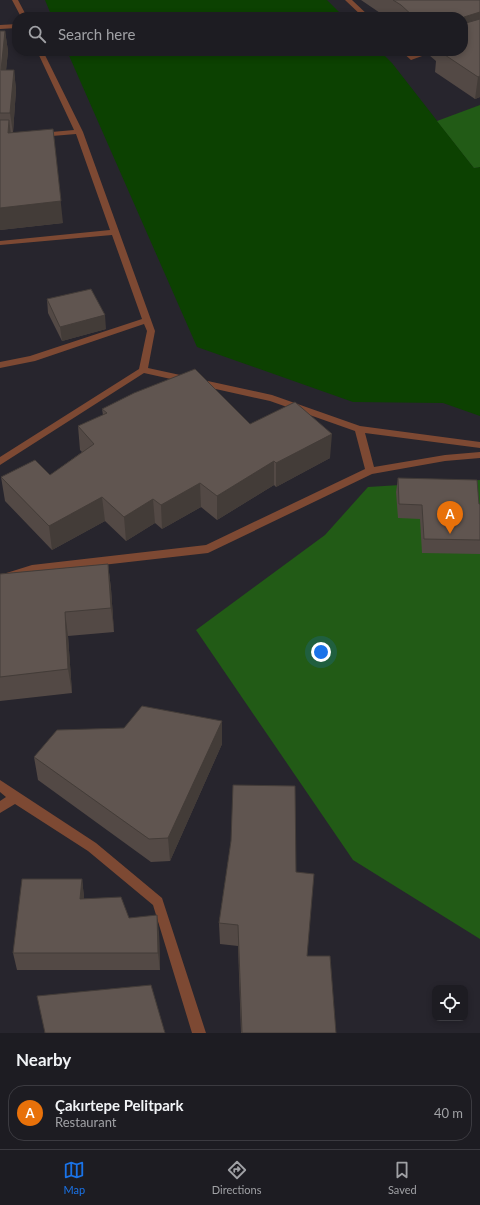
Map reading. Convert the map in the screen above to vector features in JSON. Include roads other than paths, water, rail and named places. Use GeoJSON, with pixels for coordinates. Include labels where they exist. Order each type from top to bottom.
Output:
{"type":"FeatureCollection","features":[{"type":"Feature","properties":{"kind":"street"},"geometry":{"type":"LineString","coordinates":[[15,0],[21,12]]}},
{"type":"Feature","properties":{"kind":"street"},"geometry":{"type":"LineString","coordinates":[[348,0],[361,12]]}},
{"type":"Feature","properties":{"kind":"street"},"geometry":{"type":"LineString","coordinates":[[0,27],[12,26]]}},
{"type":"Feature","properties":{"kind":"street"},"geometry":{"type":"LineString","coordinates":[[42,56],[79,132],[151,331],[143,370]]}},
{"type":"Feature","properties":{"kind":"street"},"geometry":{"type":"LineString","coordinates":[[32,136],[79,132]]}},
{"type":"Feature","properties":{"kind":"street"},"geometry":{"type":"LineString","coordinates":[[0,243],[115,232]]}},
{"type":"Feature","properties":{"kind":"street"},"geometry":{"type":"LineString","coordinates":[[0,365],[32,359],[147,320]]}},
{"type":"Feature","properties":{"kind":"street"},"geometry":{"type":"LineString","coordinates":[[0,462],[143,370],[272,398],[358,429],[480,445]]}},
{"type":"Feature","properties":{"kind":"street"},"geometry":{"type":"LineString","coordinates":[[358,429],[370,471]]}},
{"type":"Feature","properties":{"kind":"street"},"geometry":{"type":"LineString","coordinates":[[0,579],[32,570],[208,549],[370,471],[445,458],[480,455]]}},
{"type":"Feature","properties":{"kind":"street"},"geometry":{"type":"LineString","coordinates":[[0,785],[15,797],[92,847],[158,902],[199,1033]]}},
{"type":"Feature","properties":{"kind":"street"},"geometry":{"type":"LineString","coordinates":[[0,808],[15,797]]}},
{"type":"Feature","properties":{"kind":"place","name":"Çakırtepe Pelitpark"},"geometry":{"type":"Point","coordinates":[450,534]}}]}
